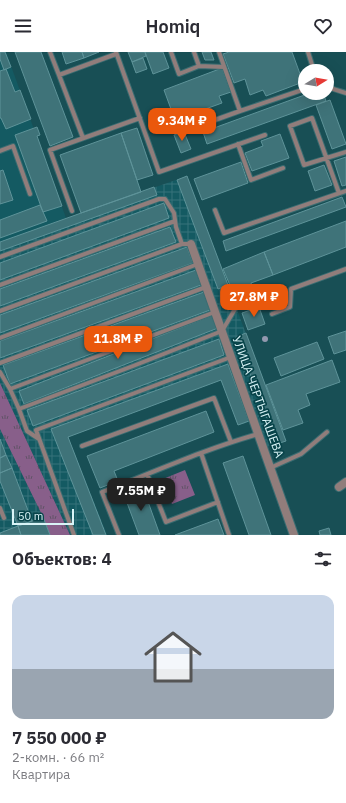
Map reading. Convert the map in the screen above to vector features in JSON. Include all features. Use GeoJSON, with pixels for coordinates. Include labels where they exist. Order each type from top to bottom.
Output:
{"type":"FeatureCollection","features":[{"type":"Feature","properties":{"kind":"street","name":"УЛИЦА ЧЕРТЫГАШЕВА"},"geometry":{"type":"LineString","coordinates":[[191,244],[294,535]]}},
{"type":"Feature","properties":{"kind":"lane"},"geometry":{"type":"LineString","coordinates":[[50,52],[83,138]]}},
{"type":"Feature","properties":{"kind":"lane"},"geometry":{"type":"LineString","coordinates":[[171,52],[179,74],[199,66],[224,67]]}},
{"type":"Feature","properties":{"kind":"lane"},"geometry":{"type":"LineString","coordinates":[[194,52],[199,66]]}},
{"type":"Feature","properties":{"kind":"lane"},"geometry":{"type":"LineString","coordinates":[[219,52],[240,111]]}},
{"type":"Feature","properties":{"kind":"lane"},"geometry":{"type":"LineString","coordinates":[[308,52],[312,64]]}},
{"type":"Feature","properties":{"kind":"lane"},"geometry":{"type":"LineString","coordinates":[[59,75],[116,53],[159,172],[265,134]]}},
{"type":"Feature","properties":{"kind":"lane"},"geometry":{"type":"LineString","coordinates":[[334,89],[346,93]]}},
{"type":"Feature","properties":{"kind":"lane"},"geometry":{"type":"LineString","coordinates":[[190,129],[298,91]]}},
{"type":"Feature","properties":{"kind":"lane"},"geometry":{"type":"LineString","coordinates":[[72,211],[50,150],[140,118]]}},
{"type":"Feature","properties":{"kind":"lane"},"geometry":{"type":"LineString","coordinates":[[340,193],[327,158],[312,118],[290,126],[304,166],[327,158],[346,152]]}},
{"type":"Feature","properties":{"kind":"lane"},"geometry":{"type":"LineString","coordinates":[[238,144],[251,180],[283,168]]}},
{"type":"Feature","properties":{"kind":"lane"},"geometry":{"type":"LineString","coordinates":[[0,151],[13,146],[30,194]]}},
{"type":"Feature","properties":{"kind":"lane"},"geometry":{"type":"LineString","coordinates":[[215,210],[224,233],[346,191]]}},
{"type":"Feature","properties":{"kind":"lane"},"geometry":{"type":"LineString","coordinates":[[0,257],[165,198],[174,213],[176,227],[182,244]]}},
{"type":"Feature","properties":{"kind":"lane"},"geometry":{"type":"LineString","coordinates":[[0,285],[175,221]]}},
{"type":"Feature","properties":{"kind":"lane"},"geometry":{"type":"LineString","coordinates":[[0,311],[182,244],[191,244]]}},
{"type":"Feature","properties":{"kind":"lane"},"geometry":{"type":"LineString","coordinates":[[0,338],[198,264]]}},
{"type":"Feature","properties":{"kind":"lane"},"geometry":{"type":"LineString","coordinates":[[272,314],[290,306],[291,289],[346,269]]}},
{"type":"Feature","properties":{"kind":"lane"},"geometry":{"type":"LineString","coordinates":[[0,363],[206,287]]}},
{"type":"Feature","properties":{"kind":"lane"},"geometry":{"type":"LineString","coordinates":[[19,409],[222,331],[238,304],[268,292]]}},
{"type":"Feature","properties":{"kind":"lane"},"geometry":{"type":"LineString","coordinates":[[10,389],[215,312]]}},
{"type":"Feature","properties":{"kind":"lane"},"geometry":{"type":"LineString","coordinates":[[74,535],[36,430],[231,356]]}},
{"type":"Feature","properties":{"kind":"lane"},"geometry":{"type":"LineString","coordinates":[[0,372],[10,389],[27,430],[39,440]]}},
{"type":"Feature","properties":{"kind":"lane"},"geometry":{"type":"LineString","coordinates":[[82,446],[214,398],[231,442]]}},
{"type":"Feature","properties":{"kind":"lane"},"geometry":{"type":"LineString","coordinates":[[270,468],[301,454],[327,432]]}},
{"type":"Feature","properties":{"kind":"lane"},"geometry":{"type":"LineString","coordinates":[[119,535],[102,492],[201,453],[258,434]]}},
{"type":"Feature","properties":{"kind":"lane"},"geometry":{"type":"LineString","coordinates":[[201,453],[230,535]]}},
{"type":"Feature","properties":{"kind":"lane"},"geometry":{"type":"LineString","coordinates":[[147,474],[166,522],[218,502]]}},
{"type":"Feature","properties":{"kind":"lane"},"geometry":{"type":"LineString","coordinates":[[0,508],[4,518]]}},
{"type":"Feature","properties":{"kind":"shaded area"},"geometry":{"type":"Polygon","coordinates":[[[0,52],[6,52],[66,218],[0,242],[0,52]]]}},
{"type":"Feature","properties":{"kind":"shaded area"},"geometry":{"type":"Polygon","coordinates":[[[187,176],[286,441],[260,449],[249,422],[238,425],[221,380],[68,437],[107,535],[70,535],[0,383],[0,242],[187,176]]]}},
{"type":"Feature","properties":{"kind":"shaded area"},"geometry":{"type":"Polygon","coordinates":[[[0,429],[43,517],[50,535],[0,535],[0,429]]]}},
{"type":"Feature","properties":{"kind":"green space"},"geometry":{"type":"Polygon","coordinates":[[[0,383],[70,535],[50,535],[43,517],[0,429],[0,383]]]}},
{"type":"Feature","properties":{"kind":"green space"},"geometry":{"type":"Polygon","coordinates":[[[185,470],[195,495],[172,504],[163,479],[185,470]]]}},
{"type":"Feature","properties":{"kind":"building"},"geometry":{"type":"Polygon","coordinates":[[[0,52],[5,52],[11,67],[4,70],[0,59],[0,52]]]}},
{"type":"Feature","properties":{"kind":"building"},"geometry":{"type":"Polygon","coordinates":[[[15,52],[41,52],[73,137],[50,146],[15,52]]]}},
{"type":"Feature","properties":{"kind":"building"},"geometry":{"type":"Polygon","coordinates":[[[62,52],[82,52],[84,58],[66,64],[62,52]]]}},
{"type":"Feature","properties":{"kind":"building"},"geometry":{"type":"Polygon","coordinates":[[[82,52],[99,52],[84,58],[82,52]]]}},
{"type":"Feature","properties":{"kind":"building"},"geometry":{"type":"Polygon","coordinates":[[[128,52],[145,52],[146,56],[132,62],[128,52]]]}},
{"type":"Feature","properties":{"kind":"building"},"geometry":{"type":"Polygon","coordinates":[[[145,52],[163,52],[169,68],[153,74],[145,52]]]}},
{"type":"Feature","properties":{"kind":"building"},"geometry":{"type":"Polygon","coordinates":[[[202,52],[211,52],[214,60],[205,60],[202,52]]]}},
{"type":"Feature","properties":{"kind":"building"},"geometry":{"type":"Polygon","coordinates":[[[229,52],[292,52],[298,68],[298,84],[266,96],[263,90],[250,95],[245,79],[234,83],[223,54],[229,52]]]}},
{"type":"Feature","properties":{"kind":"building"},"geometry":{"type":"Polygon","coordinates":[[[143,58],[147,69],[136,73],[132,62],[143,58]]]}},
{"type":"Feature","properties":{"kind":"building"},"geometry":{"type":"Polygon","coordinates":[[[222,68],[231,92],[219,96],[222,103],[175,120],[164,90],[222,68]]]}},
{"type":"Feature","properties":{"kind":"building"},"geometry":{"type":"Polygon","coordinates":[[[6,69],[15,92],[20,90],[31,119],[6,129],[0,118],[0,71],[6,69]]]}},
{"type":"Feature","properties":{"kind":"building"},"geometry":{"type":"Polygon","coordinates":[[[298,97],[298,100],[326,101],[207,144],[203,132],[298,97]]]}},
{"type":"Feature","properties":{"kind":"building"},"geometry":{"type":"Polygon","coordinates":[[[330,100],[346,144],[332,149],[316,105],[330,100]]]}},
{"type":"Feature","properties":{"kind":"building"},"geometry":{"type":"Polygon","coordinates":[[[37,127],[40,135],[37,136],[62,206],[43,212],[15,135],[37,127]]]}},
{"type":"Feature","properties":{"kind":"building"},"geometry":{"type":"Polygon","coordinates":[[[137,128],[153,175],[137,180],[121,133],[137,128]]]}},
{"type":"Feature","properties":{"kind":"building"},"geometry":{"type":"Polygon","coordinates":[[[184,132],[191,149],[181,153],[174,135],[184,132]]]}},
{"type":"Feature","properties":{"kind":"building"},"geometry":{"type":"Polygon","coordinates":[[[121,133],[141,192],[81,213],[60,155],[121,133]]]}},
{"type":"Feature","properties":{"kind":"building"},"geometry":{"type":"Polygon","coordinates":[[[280,134],[289,158],[252,171],[245,153],[263,146],[261,141],[280,134]]]}},
{"type":"Feature","properties":{"kind":"building"},"geometry":{"type":"Polygon","coordinates":[[[346,157],[346,185],[342,186],[334,161],[346,157]]]}},
{"type":"Feature","properties":{"kind":"building"},"geometry":{"type":"Polygon","coordinates":[[[241,162],[248,183],[202,200],[194,179],[241,162]]]}},
{"type":"Feature","properties":{"kind":"building"},"geometry":{"type":"Polygon","coordinates":[[[324,165],[332,185],[315,191],[308,171],[324,165]]]}},
{"type":"Feature","properties":{"kind":"building"},"geometry":{"type":"Polygon","coordinates":[[[3,170],[13,200],[0,204],[0,171],[3,170]]]}},
{"type":"Feature","properties":{"kind":"building"},"geometry":{"type":"Polygon","coordinates":[[[187,176],[228,285],[218,289],[177,180],[187,176]]]}},
{"type":"Feature","properties":{"kind":"building"},"geometry":{"type":"Polygon","coordinates":[[[154,187],[157,195],[0,251],[0,242],[154,187]]]}},
{"type":"Feature","properties":{"kind":"building"},"geometry":{"type":"Polygon","coordinates":[[[342,197],[346,207],[226,251],[223,241],[342,197]]]}},
{"type":"Feature","properties":{"kind":"building"},"geometry":{"type":"Polygon","coordinates":[[[164,203],[169,218],[0,280],[0,263],[164,203]]]}},
{"type":"Feature","properties":{"kind":"building"},"geometry":{"type":"Polygon","coordinates":[[[40,205],[47,221],[0,238],[0,220],[40,205]]]}},
{"type":"Feature","properties":{"kind":"building"},"geometry":{"type":"Polygon","coordinates":[[[346,221],[346,247],[273,275],[264,252],[346,221]]]}},
{"type":"Feature","properties":{"kind":"building"},"geometry":{"type":"Polygon","coordinates":[[[170,227],[176,242],[0,306],[0,289],[170,227]]]}},
{"type":"Feature","properties":{"kind":"building"},"geometry":{"type":"Polygon","coordinates":[[[187,247],[193,263],[0,333],[0,315],[187,247]]]}},
{"type":"Feature","properties":{"kind":"building"},"geometry":{"type":"Polygon","coordinates":[[[264,252],[273,275],[251,283],[253,289],[239,294],[236,289],[232,290],[223,269],[264,252]]]}},
{"type":"Feature","properties":{"kind":"building"},"geometry":{"type":"Polygon","coordinates":[[[196,270],[201,285],[0,358],[0,341],[196,270]]]}},
{"type":"Feature","properties":{"kind":"building"},"geometry":{"type":"Polygon","coordinates":[[[204,292],[210,310],[10,384],[3,365],[204,292]]]}},
{"type":"Feature","properties":{"kind":"building"},"geometry":{"type":"Polygon","coordinates":[[[259,307],[265,324],[248,330],[242,313],[259,307]]]}},
{"type":"Feature","properties":{"kind":"building"},"geometry":{"type":"Polygon","coordinates":[[[213,315],[218,328],[24,404],[19,391],[213,315]]]}},
{"type":"Feature","properties":{"kind":"building"},"geometry":{"type":"Polygon","coordinates":[[[346,331],[346,350],[334,354],[328,337],[346,331]]]}},
{"type":"Feature","properties":{"kind":"building"},"geometry":{"type":"Polygon","coordinates":[[[246,333],[286,441],[277,444],[236,337],[246,333]]]}},
{"type":"Feature","properties":{"kind":"building"},"geometry":{"type":"Polygon","coordinates":[[[219,339],[224,355],[33,426],[27,410],[219,339]]]}},
{"type":"Feature","properties":{"kind":"building"},"geometry":{"type":"Polygon","coordinates":[[[317,342],[324,359],[281,376],[274,358],[317,342]]]}},
{"type":"Feature","properties":{"kind":"building"},"geometry":{"type":"Polygon","coordinates":[[[332,360],[340,382],[306,394],[310,405],[298,410],[303,423],[283,430],[266,385],[332,360]]]}},
{"type":"Feature","properties":{"kind":"building"},"geometry":{"type":"Polygon","coordinates":[[[228,364],[249,421],[238,425],[221,380],[68,437],[106,535],[93,535],[51,429],[228,364]]]}},
{"type":"Feature","properties":{"kind":"building"},"geometry":{"type":"Polygon","coordinates":[[[206,411],[214,432],[114,471],[118,481],[100,488],[87,456],[206,411]]]}},
{"type":"Feature","properties":{"kind":"building"},"geometry":{"type":"Polygon","coordinates":[[[0,439],[6,455],[0,458],[0,439]]]}},
{"type":"Feature","properties":{"kind":"building"},"geometry":{"type":"Polygon","coordinates":[[[6,455],[12,468],[0,473],[0,458],[6,455]]]}},
{"type":"Feature","properties":{"kind":"building"},"geometry":{"type":"Polygon","coordinates":[[[243,456],[271,535],[249,535],[223,463],[243,456]]]}},
{"type":"Feature","properties":{"kind":"building"},"geometry":{"type":"Polygon","coordinates":[[[12,468],[32,521],[18,526],[0,481],[0,473],[12,468]]]}},
{"type":"Feature","properties":{"kind":"building"},"geometry":{"type":"Polygon","coordinates":[[[142,485],[160,535],[139,535],[123,492],[142,485]]]}},
{"type":"Feature","properties":{"kind":"building"},"geometry":{"type":"Polygon","coordinates":[[[43,517],[50,535],[21,535],[18,526],[43,517]]]}},
{"type":"Feature","properties":{"kind":"building"},"geometry":{"type":"Polygon","coordinates":[[[218,519],[224,535],[175,535],[218,519]]]}},
{"type":"Feature","properties":{"kind":"building"},"geometry":{"type":"Polygon","coordinates":[[[18,526],[21,535],[0,535],[0,533],[18,526]]]}},
{"type":"Feature","properties":{"kind":"building"},"geometry":{"type":"Polygon","coordinates":[[[329,528],[331,535],[320,535],[319,531],[329,528]]]}}]}
